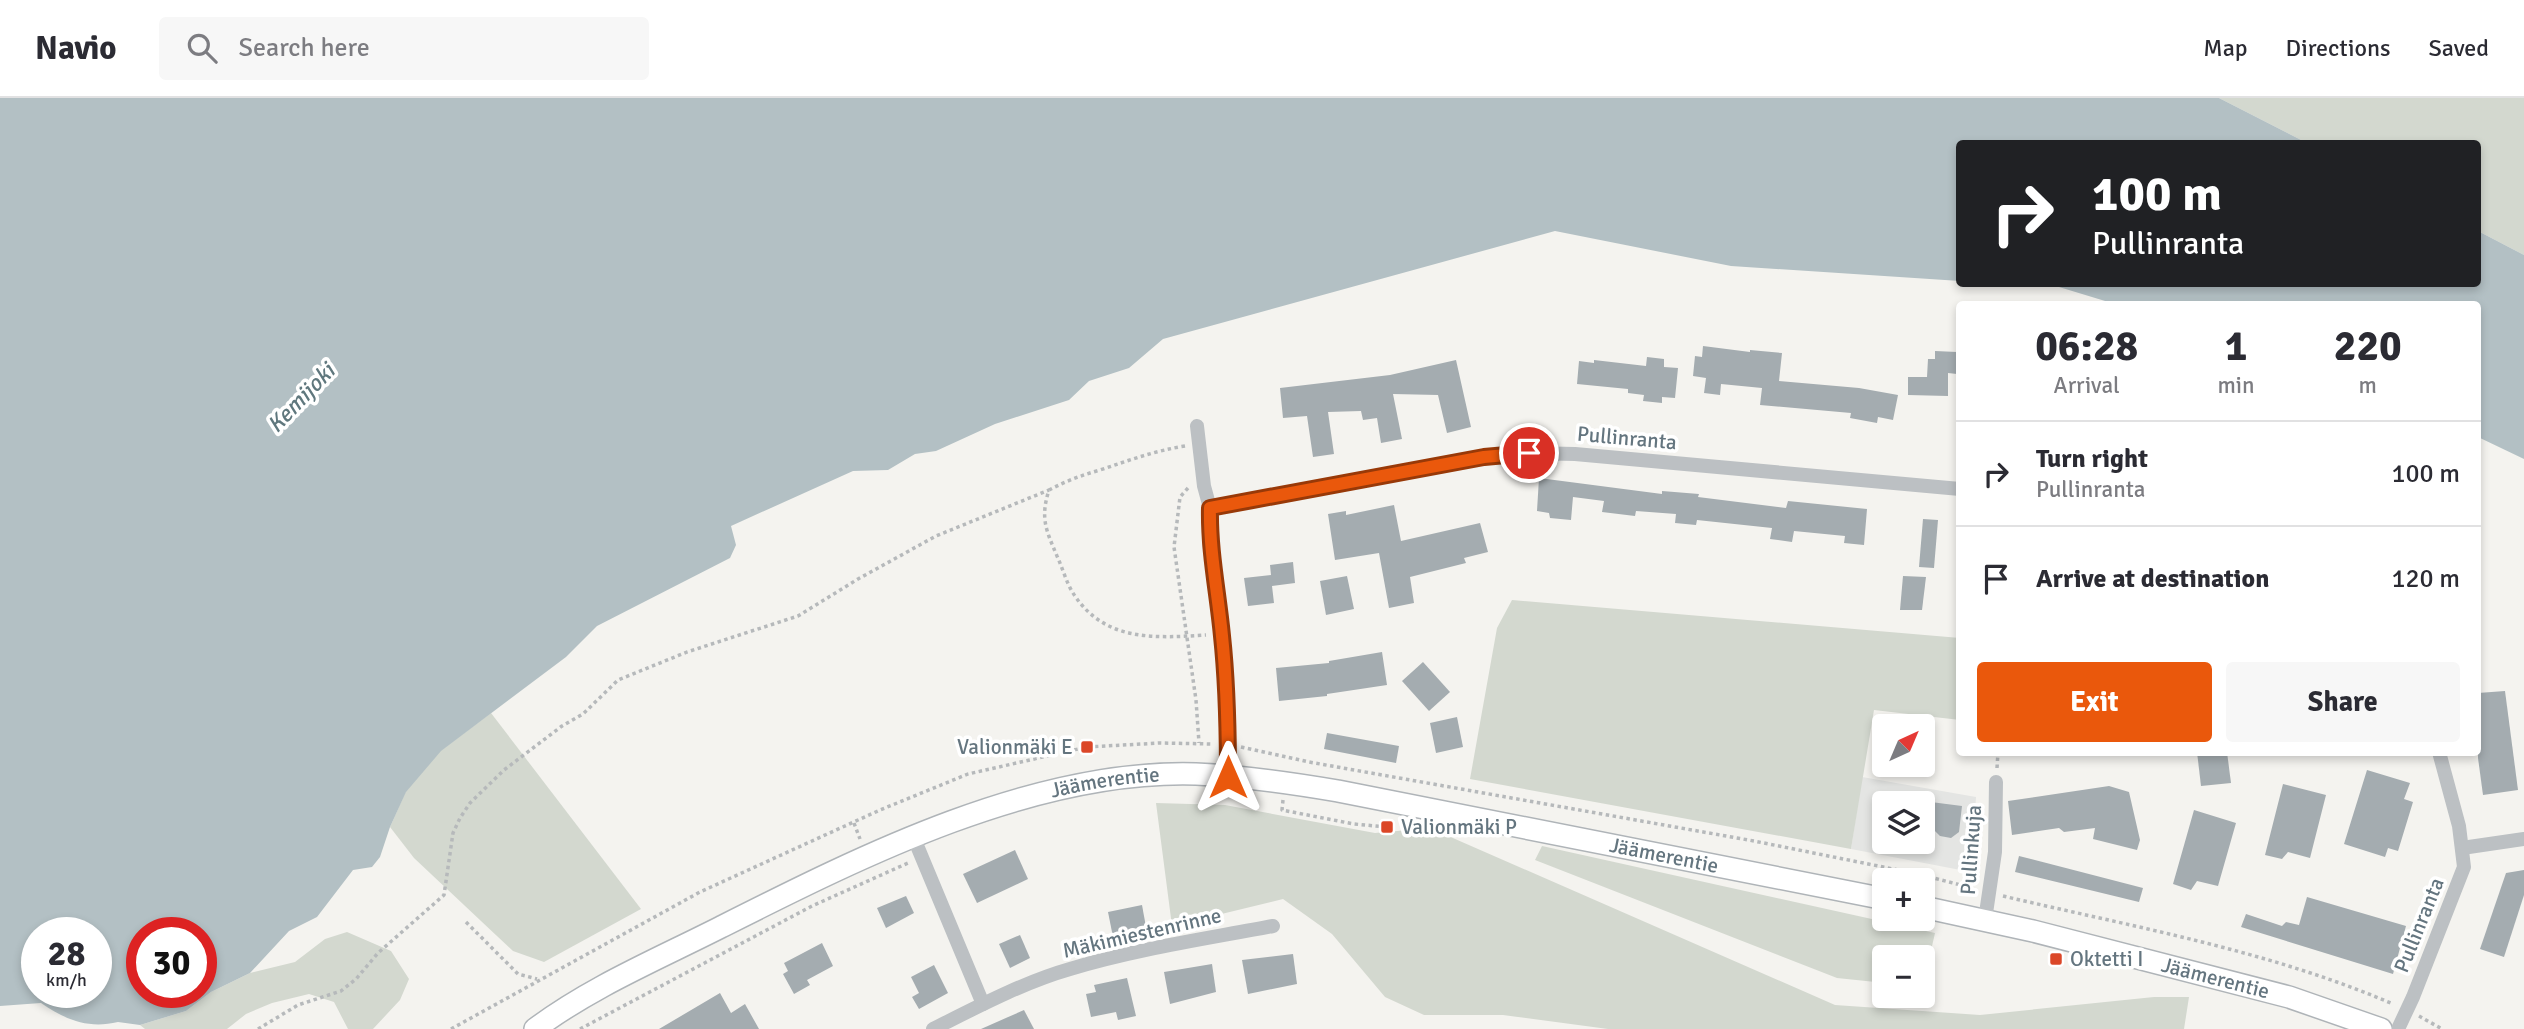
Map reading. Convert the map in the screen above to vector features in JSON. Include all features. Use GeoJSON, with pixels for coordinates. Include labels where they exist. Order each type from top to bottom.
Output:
{"type":"FeatureCollection","features":[{"type":"Feature","properties":{"kind":"main road","name":"Jäämerentie"},"geometry":{"type":"LineString","coordinates":[[535,1029],[557,1012],[629,974],[867,855],[913,836],[1047,792],[1098,781],[1182,775],[1274,781],[1351,793],[1872,895]]}},
{"type":"Feature","properties":{"kind":"main road","name":"Jäämerentie"},"geometry":{"type":"LineString","coordinates":[[1935,909],[2289,997],[2381,1029]]}},
{"type":"Feature","properties":{"kind":"street"},"geometry":{"type":"LineString","coordinates":[[1198,426],[1204,486],[1210,508],[1209,542],[1228,698],[1228,777]]}},
{"type":"Feature","properties":{"kind":"street","name":"Pullinranta"},"geometry":{"type":"LineString","coordinates":[[1210,508],[1484,457],[1529,453],[1575,454],[1956,489]]}},
{"type":"Feature","properties":{"kind":"street","name":"Pullinranta"},"geometry":{"type":"LineString","coordinates":[[2398,1029],[2464,867],[2459,826],[2440,756]]}},
{"type":"Feature","properties":{"kind":"street","name":"Pullinkuja"},"geometry":{"type":"LineString","coordinates":[[1985,920],[1996,839],[1996,782]]}},
{"type":"Feature","properties":{"kind":"street"},"geometry":{"type":"LineString","coordinates":[[913,836],[983,1004]]}},
{"type":"Feature","properties":{"kind":"street"},"geometry":{"type":"LineString","coordinates":[[2462,848],[2524,839]]}},
{"type":"Feature","properties":{"kind":"street","name":"Mäkimiestenrinne"},"geometry":{"type":"LineString","coordinates":[[933,1029],[983,1004],[1067,969],[1144,950],[1273,926]]}},
{"type":"Feature","properties":{"kind":"path"},"geometry":{"type":"LineString","coordinates":[[258,1029],[298,1005],[341,991],[356,979],[378,953],[438,901],[444,895],[453,833],[460,818],[489,783],[562,726],[583,714],[618,680],[687,652],[798,616],[867,573],[936,536],[1079,475],[1143,454],[1198,444]]}},
{"type":"Feature","properties":{"kind":"path"},"geometry":{"type":"LineString","coordinates":[[1199,743],[1196,700],[1174,547],[1180,496],[1188,488],[1204,486]]}},
{"type":"Feature","properties":{"kind":"path"},"geometry":{"type":"LineString","coordinates":[[1049,490],[1044,506],[1044,523],[1074,595],[1089,612],[1107,626],[1128,635],[1186,636],[1222,633]]}},
{"type":"Feature","properties":{"kind":"path"},"geometry":{"type":"LineString","coordinates":[[451,1029],[700,892],[880,810],[968,774],[1087,747],[1211,744]]}},
{"type":"Feature","properties":{"kind":"path"},"geometry":{"type":"LineString","coordinates":[[1244,747],[1309,762],[1754,841],[1918,874],[2284,964],[2347,984],[2405,1009],[2442,1029]]}},
{"type":"Feature","properties":{"kind":"path"},"geometry":{"type":"LineString","coordinates":[[580,1029],[812,906],[923,857]]}},
{"type":"Feature","properties":{"kind":"path"},"geometry":{"type":"LineString","coordinates":[[466,922],[518,974],[539,979]]}},
{"type":"Feature","properties":{"kind":"shaded area"},"geometry":{"type":"Polygon","coordinates":[[[2219,98],[2524,98],[2524,255],[2481,233],[2481,140],[2301,140],[2219,98]]]}},
{"type":"Feature","properties":{"kind":"shaded area"},"geometry":{"type":"Polygon","coordinates":[[[1512,600],[1956,638],[1956,720],[1936,717],[1936,714],[1874,710],[1872,714],[1851,849],[1470,779],[1497,628],[1512,600]]]}},
{"type":"Feature","properties":{"kind":"shaded area"},"geometry":{"type":"Polygon","coordinates":[[[491,713],[641,909],[544,962],[513,951],[414,858],[390,827],[406,791],[440,751],[491,713]]]}},
{"type":"Feature","properties":{"kind":"shaded area"},"geometry":{"type":"Polygon","coordinates":[[[1862,777],[1976,797],[1971,872],[1877,854],[1935,854],[1935,791],[1872,791],[1872,853],[1851,849],[1862,777]]]}},
{"type":"Feature","properties":{"kind":"shaded area"},"geometry":{"type":"Polygon","coordinates":[[[1156,803],[1225,805],[1375,833],[1430,828],[1835,1005],[1980,1015],[2154,997],[2189,997],[2184,1029],[1608,1029],[1503,1015],[1424,1015],[1385,997],[1332,934],[1283,899],[1172,926],[1156,803]]]}},
{"type":"Feature","properties":{"kind":"shaded area"},"geometry":{"type":"Polygon","coordinates":[[[1542,846],[1872,919],[1872,931],[1935,933],[1932,945],[1872,945],[1872,982],[1837,978],[1535,860],[1542,846]]]}},
{"type":"Feature","properties":{"kind":"shaded area"},"geometry":{"type":"Polygon","coordinates":[[[347,932],[391,951],[409,979],[400,1000],[373,1029],[348,1029],[334,1002],[309,994],[272,1003],[246,1014],[227,1029],[145,1029],[140,1025],[190,1008],[217,1008],[217,989],[250,973],[295,962],[325,939],[347,932]]]}},
{"type":"Feature","properties":{"kind":"water","name":"Kemijoki"},"geometry":{"type":"Polygon","coordinates":[[[0,98],[2219,98],[2301,140],[1956,140],[1956,281],[1731,266],[1555,231],[1163,339],[1129,368],[1089,381],[1069,400],[995,424],[936,451],[915,454],[888,470],[853,471],[731,526],[736,545],[730,558],[597,626],[566,657],[441,751],[406,792],[380,857],[372,867],[353,870],[317,917],[289,931],[250,973],[217,989],[217,917],[126,917],[126,1008],[190,1008],[140,1025],[118,1022],[87,1024],[49,1008],[112,1008],[112,917],[21,917],[21,1004],[0,1006],[0,98]]]}},
{"type":"Feature","properties":{"kind":"water"},"geometry":{"type":"Polygon","coordinates":[[[2481,233],[2524,255],[2524,459],[2481,438],[2481,301],[2105,301],[2059,287],[2481,287],[2481,233]]]}},
{"type":"Feature","properties":{"kind":"building"},"geometry":{"type":"Polygon","coordinates":[[[1703,346],[1782,353],[1779,381],[1859,388],[1898,395],[1893,420],[1878,417],[1877,423],[1850,418],[1851,413],[1760,405],[1762,388],[1721,384],[1720,395],[1704,393],[1706,378],[1693,376],[1695,356],[1702,357],[1703,346]]]}},
{"type":"Feature","properties":{"kind":"building"},"geometry":{"type":"Polygon","coordinates":[[[1935,351],[1956,352],[1956,374],[1948,373],[1948,396],[1908,395],[1908,377],[1927,377],[1928,359],[1935,359],[1935,351]]]}},
{"type":"Feature","properties":{"kind":"building"},"geometry":{"type":"Polygon","coordinates":[[[1647,357],[1664,359],[1664,367],[1678,368],[1675,398],[1662,397],[1662,403],[1643,401],[1644,395],[1628,393],[1628,389],[1577,384],[1579,361],[1594,363],[1594,360],[1646,366],[1647,357]]]}},
{"type":"Feature","properties":{"kind":"building"},"geometry":{"type":"Polygon","coordinates":[[[1456,360],[1471,427],[1447,433],[1438,395],[1393,394],[1402,439],[1381,443],[1377,418],[1363,420],[1361,411],[1328,412],[1334,454],[1313,457],[1307,416],[1283,418],[1280,388],[1390,375],[1456,360]]]}},
{"type":"Feature","properties":{"kind":"building"},"geometry":{"type":"Polygon","coordinates":[[[1539,478],[1662,494],[1662,491],[1699,494],[1698,497],[1786,508],[1788,501],[1867,509],[1864,545],[1844,543],[1845,536],[1794,531],[1792,542],[1770,539],[1772,528],[1697,520],[1696,525],[1675,523],[1676,514],[1636,511],[1635,516],[1602,512],[1604,501],[1573,497],[1571,520],[1550,518],[1549,513],[1537,511],[1539,478]]]}},
{"type":"Feature","properties":{"kind":"building"},"geometry":{"type":"Polygon","coordinates":[[[1394,505],[1401,541],[1480,523],[1488,552],[1464,558],[1466,563],[1410,577],[1414,603],[1389,608],[1379,553],[1335,560],[1328,514],[1346,511],[1346,515],[1394,505]]]}},
{"type":"Feature","properties":{"kind":"building"},"geometry":{"type":"Polygon","coordinates":[[[1923,519],[1938,520],[1934,568],[1919,567],[1923,519]]]}},
{"type":"Feature","properties":{"kind":"building"},"geometry":{"type":"Polygon","coordinates":[[[1293,562],[1295,583],[1272,586],[1274,603],[1248,606],[1244,578],[1271,575],[1270,565],[1293,562]]]}},
{"type":"Feature","properties":{"kind":"building"},"geometry":{"type":"Polygon","coordinates":[[[1347,576],[1354,609],[1326,615],[1320,581],[1347,576]]]}},
{"type":"Feature","properties":{"kind":"building"},"geometry":{"type":"Polygon","coordinates":[[[1903,576],[1926,577],[1922,610],[1900,610],[1903,576]]]}},
{"type":"Feature","properties":{"kind":"building"},"geometry":{"type":"Polygon","coordinates":[[[1382,652],[1387,685],[1279,701],[1276,668],[1329,663],[1382,652]]]}},
{"type":"Feature","properties":{"kind":"building"},"geometry":{"type":"Polygon","coordinates":[[[1423,662],[1450,692],[1429,711],[1402,681],[1423,662]]]}},
{"type":"Feature","properties":{"kind":"building"},"geometry":{"type":"Polygon","coordinates":[[[2505,691],[2518,790],[2483,795],[2478,758],[2481,756],[2481,693],[2505,691]]]}},
{"type":"Feature","properties":{"kind":"building"},"geometry":{"type":"Polygon","coordinates":[[[1457,717],[1463,747],[1436,753],[1430,723],[1457,717]]]}},
{"type":"Feature","properties":{"kind":"building"},"geometry":{"type":"Polygon","coordinates":[[[1327,733],[1399,746],[1396,763],[1324,749],[1327,733]]]}},
{"type":"Feature","properties":{"kind":"building"},"geometry":{"type":"Polygon","coordinates":[[[2197,756],[2228,756],[2231,783],[2201,786],[2197,756]]]}},
{"type":"Feature","properties":{"kind":"building"},"geometry":{"type":"Polygon","coordinates":[[[2367,770],[2410,783],[2404,799],[2413,802],[2398,851],[2388,848],[2385,857],[2344,844],[2367,770]]]}},
{"type":"Feature","properties":{"kind":"building"},"geometry":{"type":"Polygon","coordinates":[[[2283,784],[2326,795],[2310,858],[2288,852],[2282,859],[2265,855],[2283,784]]]}},
{"type":"Feature","properties":{"kind":"building"},"geometry":{"type":"Polygon","coordinates":[[[2109,786],[2129,792],[2140,840],[2137,850],[2093,839],[2095,828],[2064,832],[2059,828],[2012,835],[2008,801],[2109,786]]]}},
{"type":"Feature","properties":{"kind":"building"},"geometry":{"type":"Polygon","coordinates":[[[1935,803],[1962,806],[1959,832],[1951,838],[1940,836],[1935,831],[1935,803]]]}},
{"type":"Feature","properties":{"kind":"building"},"geometry":{"type":"Polygon","coordinates":[[[2194,810],[2236,823],[2218,886],[2197,881],[2191,890],[2173,884],[2194,810]]]}},
{"type":"Feature","properties":{"kind":"building"},"geometry":{"type":"Polygon","coordinates":[[[1015,850],[1028,879],[977,903],[963,874],[1015,850]]]}},
{"type":"Feature","properties":{"kind":"building"},"geometry":{"type":"Polygon","coordinates":[[[2019,856],[2143,888],[2139,902],[2015,872],[2019,856]]]}},
{"type":"Feature","properties":{"kind":"building"},"geometry":{"type":"Polygon","coordinates":[[[2524,870],[2524,895],[2504,957],[2480,949],[2506,873],[2524,870]]]}},
{"type":"Feature","properties":{"kind":"building"},"geometry":{"type":"Polygon","coordinates":[[[906,896],[914,913],[886,928],[877,908],[906,896]]]}},
{"type":"Feature","properties":{"kind":"building"},"geometry":{"type":"Polygon","coordinates":[[[2307,897],[2406,926],[2393,974],[2241,927],[2246,914],[2282,926],[2286,922],[2299,925],[2307,897]]]}},
{"type":"Feature","properties":{"kind":"building"},"geometry":{"type":"Polygon","coordinates":[[[1142,905],[1146,927],[1113,937],[1108,912],[1142,905]]]}},
{"type":"Feature","properties":{"kind":"building"},"geometry":{"type":"Polygon","coordinates":[[[1020,935],[1030,958],[1010,968],[999,944],[1020,935]]]}},
{"type":"Feature","properties":{"kind":"building"},"geometry":{"type":"Polygon","coordinates":[[[822,943],[833,966],[807,980],[810,985],[794,994],[783,974],[788,971],[784,963],[822,943]]]}},
{"type":"Feature","properties":{"kind":"building"},"geometry":{"type":"Polygon","coordinates":[[[1293,954],[1297,984],[1248,994],[1242,960],[1293,954]]]}},
{"type":"Feature","properties":{"kind":"building"},"geometry":{"type":"Polygon","coordinates":[[[1212,964],[1216,992],[1170,1004],[1164,972],[1212,964]]]}},
{"type":"Feature","properties":{"kind":"building"},"geometry":{"type":"Polygon","coordinates":[[[934,965],[948,993],[919,1009],[912,997],[919,993],[911,977],[934,965]]]}},
{"type":"Feature","properties":{"kind":"building"},"geometry":{"type":"Polygon","coordinates":[[[1127,978],[1136,1016],[1118,1020],[1116,1012],[1091,1017],[1086,994],[1096,992],[1094,985],[1127,978]]]}},
{"type":"Feature","properties":{"kind":"building"},"geometry":{"type":"Polygon","coordinates":[[[720,993],[731,1013],[745,1004],[759,1029],[659,1029],[720,993]]]}},
{"type":"Feature","properties":{"kind":"building"},"geometry":{"type":"Polygon","coordinates":[[[1024,1010],[1034,1029],[981,1029],[1024,1010]]]}},
{"type":"Feature","properties":{"kind":"place","name":"Valionmäki E"},"geometry":{"type":"Point","coordinates":[1087,747]}},
{"type":"Feature","properties":{"kind":"place","name":"Valionmäki P"},"geometry":{"type":"Point","coordinates":[1387,827]}},
{"type":"Feature","properties":{"kind":"place","name":"Oktetti I"},"geometry":{"type":"Point","coordinates":[2056,959]}},
{"type":"Feature","properties":{"kind":"route"},"geometry":{"type":"LineString","coordinates":[[1228,777],[1228,698],[1209,542],[1210,508],[1484,457],[1529,453]]}}]}
